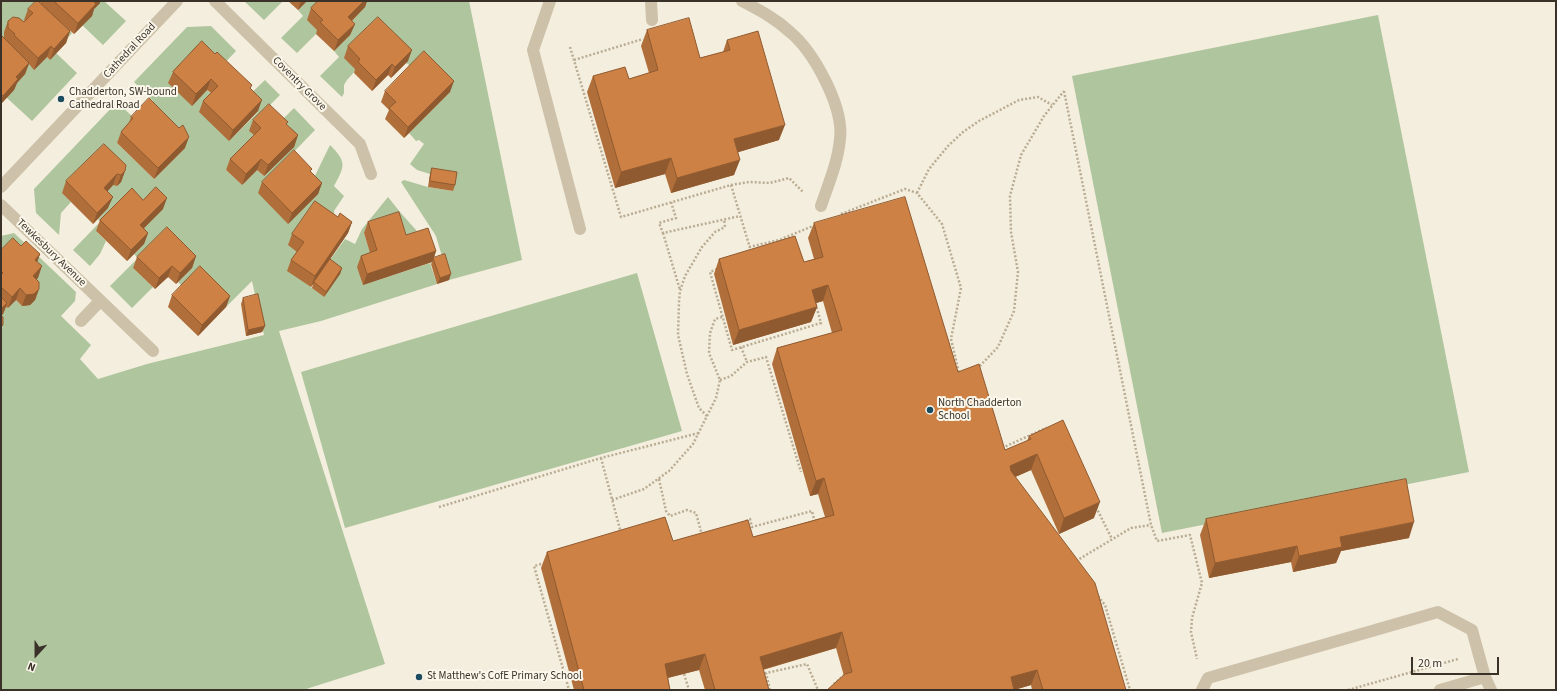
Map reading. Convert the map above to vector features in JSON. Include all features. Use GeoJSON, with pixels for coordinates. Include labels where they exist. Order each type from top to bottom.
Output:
{"type":"FeatureCollection","features":[{"type":"Feature","properties":{"kind":"street","name":"Cathedral Road"},"geometry":{"type":"LineString","coordinates":[[1,187],[177,1]]}},
{"type":"Feature","properties":{"kind":"street","name":"Coventry Grove"},"geometry":{"type":"LineString","coordinates":[[215,1],[360,144],[371,174]]}},
{"type":"Feature","properties":{"kind":"street"},"geometry":{"type":"LineString","coordinates":[[550,1],[533,50],[580,229]]}},
{"type":"Feature","properties":{"kind":"street"},"geometry":{"type":"LineString","coordinates":[[651,1],[652,20]]}},
{"type":"Feature","properties":{"kind":"street"},"geometry":{"type":"LineString","coordinates":[[742,1],[770,15],[792,33],[813,59],[829,87],[839,117],[840,138],[835,162],[821,206]]}},
{"type":"Feature","properties":{"kind":"street","name":"Tewkesbury Avenue"},"geometry":{"type":"LineString","coordinates":[[1,205],[153,352]]}},
{"type":"Feature","properties":{"kind":"street"},"geometry":{"type":"LineString","coordinates":[[81,321],[100,301]]}},
{"type":"Feature","properties":{"kind":"street"},"geometry":{"type":"LineString","coordinates":[[1202,690],[1208,678],[1438,612],[1472,630],[1485,677],[1491,690]]}},
{"type":"Feature","properties":{"kind":"street"},"geometry":{"type":"LineString","coordinates":[[1440,690],[1485,677]]}},
{"type":"Feature","properties":{"kind":"path"},"geometry":{"type":"LineString","coordinates":[[574,60],[653,36],[652,20]]}},
{"type":"Feature","properties":{"kind":"path"},"geometry":{"type":"LineString","coordinates":[[570,47],[622,217],[731,185],[749,182],[770,183],[789,178],[806,194]]}},
{"type":"Feature","properties":{"kind":"path"},"geometry":{"type":"LineString","coordinates":[[970,370],[977,370],[998,347],[1014,311],[1018,272],[1011,232],[1010,196],[1021,155],[1044,116],[1064,91],[1151,525],[1157,541],[1190,535],[1202,583],[1192,618],[1191,632],[1197,659],[1193,663]]}},
{"type":"Feature","properties":{"kind":"path"},"geometry":{"type":"LineString","coordinates":[[917,193],[929,169],[948,146],[963,132],[979,121],[1019,100],[1038,97],[1052,105]]}},
{"type":"Feature","properties":{"kind":"path"},"geometry":{"type":"LineString","coordinates":[[731,185],[751,253]]}},
{"type":"Feature","properties":{"kind":"path"},"geometry":{"type":"LineString","coordinates":[[835,217],[905,189],[917,193],[942,224],[961,288],[951,339],[960,377]]}},
{"type":"Feature","properties":{"kind":"path"},"geometry":{"type":"LineString","coordinates":[[671,202],[676,218],[659,223],[680,291]]}},
{"type":"Feature","properties":{"kind":"path"},"geometry":{"type":"LineString","coordinates":[[663,233],[740,216]]}},
{"type":"Feature","properties":{"kind":"path"},"geometry":{"type":"LineString","coordinates":[[707,416],[699,408],[688,374],[678,334],[680,291],[685,276],[702,247],[715,232],[725,227],[724,220]]}},
{"type":"Feature","properties":{"kind":"path"},"geometry":{"type":"LineString","coordinates":[[749,247],[779,240],[814,226]]}},
{"type":"Feature","properties":{"kind":"path"},"geometry":{"type":"LineString","coordinates":[[724,267],[710,272],[732,350],[821,323],[815,303]]}},
{"type":"Feature","properties":{"kind":"path"},"geometry":{"type":"LineString","coordinates":[[612,500],[644,489],[669,471],[693,444],[716,398],[720,380],[709,353],[710,333],[715,319],[722,317]]}},
{"type":"Feature","properties":{"kind":"path"},"geometry":{"type":"LineString","coordinates":[[741,347],[747,362]]}},
{"type":"Feature","properties":{"kind":"path"},"geometry":{"type":"LineString","coordinates":[[720,380],[731,376],[747,362],[766,357],[801,472]]}},
{"type":"Feature","properties":{"kind":"path"},"geometry":{"type":"LineString","coordinates":[[958,369],[964,370]]}},
{"type":"Feature","properties":{"kind":"path"},"geometry":{"type":"LineString","coordinates":[[999,441],[1003,448],[1046,428],[1052,430]]}},
{"type":"Feature","properties":{"kind":"path"},"geometry":{"type":"LineString","coordinates":[[440,507],[601,458],[699,433]]}},
{"type":"Feature","properties":{"kind":"path"},"geometry":{"type":"LineString","coordinates":[[601,458],[622,536]]}},
{"type":"Feature","properties":{"kind":"path"},"geometry":{"type":"LineString","coordinates":[[658,479],[666,511],[670,516],[687,510],[696,514],[704,541]]}},
{"type":"Feature","properties":{"kind":"path"},"geometry":{"type":"LineString","coordinates":[[1095,504],[1112,539]]}},
{"type":"Feature","properties":{"kind":"path"},"geometry":{"type":"LineString","coordinates":[[743,521],[750,519],[752,527],[812,511],[815,524]]}},
{"type":"Feature","properties":{"kind":"path"},"geometry":{"type":"LineString","coordinates":[[1074,562],[1131,528],[1151,525]]}},
{"type":"Feature","properties":{"kind":"path"},"geometry":{"type":"LineString","coordinates":[[1071,557],[1078,568]]}},
{"type":"Feature","properties":{"kind":"path"},"geometry":{"type":"LineString","coordinates":[[549,562],[534,566],[569,690]]}},
{"type":"Feature","properties":{"kind":"path"},"geometry":{"type":"LineString","coordinates":[[1096,592],[1104,605],[1130,690]]}},
{"type":"Feature","properties":{"kind":"path"},"geometry":{"type":"LineString","coordinates":[[1348,690],[1462,658]]}},
{"type":"Feature","properties":{"kind":"path"},"geometry":{"type":"LineString","coordinates":[[770,690],[766,673],[807,664],[818,690]]}},
{"type":"Feature","properties":{"kind":"path"},"geometry":{"type":"LineString","coordinates":[[684,674],[689,690]]}},
{"type":"Feature","properties":{"kind":"path"},"geometry":{"type":"LineString","coordinates":[[833,685],[844,675]]}},
{"type":"Feature","properties":{"kind":"green space"},"geometry":{"type":"Polygon","coordinates":[[[1,1],[42,1],[40,3],[72,33],[65,41],[29,24],[34,69],[47,57],[50,60],[56,53],[77,73],[32,121],[7,98],[1,50],[1,1]]]}},
{"type":"Feature","properties":{"kind":"green space"},"geometry":{"type":"Polygon","coordinates":[[[97,1],[104,1],[126,21],[103,45],[82,25],[97,1]]]}},
{"type":"Feature","properties":{"kind":"green space"},"geometry":{"type":"Polygon","coordinates":[[[244,1],[283,1],[264,20],[244,1]]]}},
{"type":"Feature","properties":{"kind":"green space"},"geometry":{"type":"Polygon","coordinates":[[[307,1],[325,1],[319,31],[297,53],[281,38],[303,16],[298,10],[307,1]]]}},
{"type":"Feature","properties":{"kind":"green space"},"geometry":{"type":"Polygon","coordinates":[[[359,1],[469,1],[522,260],[449,280],[436,236],[401,182],[404,180],[428,187],[453,191],[430,174],[417,170],[410,164],[424,144],[419,140],[416,141],[409,133],[450,92],[412,71],[406,63],[356,70],[344,85],[344,93],[342,97],[320,76],[339,57],[334,51],[350,35],[344,28],[359,1]]]}},
{"type":"Feature","properties":{"kind":"green space"},"geometry":{"type":"Polygon","coordinates":[[[1378,15],[1469,472],[1162,533],[1072,76],[1378,15]]]}},
{"type":"Feature","properties":{"kind":"green space"},"geometry":{"type":"Polygon","coordinates":[[[211,26],[236,51],[219,69],[192,105],[207,90],[214,97],[229,141],[258,112],[245,99],[265,80],[280,95],[261,114],[257,139],[226,170],[242,185],[257,170],[264,176],[276,126],[294,108],[315,130],[287,159],[310,186],[330,145],[342,160],[342,169],[334,186],[344,196],[334,211],[336,224],[300,253],[311,287],[324,297],[327,264],[345,239],[355,244],[362,229],[388,197],[424,239],[364,233],[373,262],[363,285],[430,263],[437,284],[321,321],[279,331],[385,664],[303,690],[1,690],[1,302],[8,308],[16,300],[22,306],[1,257],[1,236],[14,233],[76,292],[75,301],[61,316],[91,345],[80,359],[98,379],[147,364],[264,335],[252,281],[226,307],[182,286],[178,282],[192,268],[133,268],[153,287],[132,308],[110,286],[138,258],[134,254],[144,244],[96,231],[106,241],[100,254],[90,266],[73,250],[100,222],[98,219],[108,208],[100,200],[113,185],[121,182],[62,192],[71,202],[61,213],[59,235],[36,213],[34,189],[117,102],[135,119],[129,130],[117,143],[154,179],[185,148],[150,105],[153,101],[134,82],[187,27],[211,26]]]}},
{"type":"Feature","properties":{"kind":"green space"},"geometry":{"type":"Polygon","coordinates":[[[637,273],[682,431],[345,528],[301,372],[637,273]]]}},
{"type":"Feature","properties":{"kind":"building"},"geometry":{"type":"Polygon","coordinates":[[[36,1],[38,1],[70,31],[54,49],[51,46],[38,58],[8,28],[8,21],[13,17],[19,18],[24,22],[33,13],[28,9],[36,1]]]}},
{"type":"Feature","properties":{"kind":"building"},"geometry":{"type":"Polygon","coordinates":[[[54,1],[95,1],[94,2],[96,4],[78,23],[54,1]]]}},
{"type":"Feature","properties":{"kind":"building"},"geometry":{"type":"Polygon","coordinates":[[[318,1],[364,1],[348,17],[355,24],[338,40],[320,22],[323,20],[311,8],[318,1]]]}},
{"type":"Feature","properties":{"kind":"building"},"geometry":{"type":"Polygon","coordinates":[[[378,17],[412,50],[395,67],[392,64],[376,80],[358,62],[360,59],[348,46],[378,17]]]}},
{"type":"Feature","properties":{"kind":"building"},"geometry":{"type":"Polygon","coordinates":[[[689,18],[700,58],[730,50],[727,40],[758,31],[785,125],[734,139],[740,160],[677,178],[671,158],[621,172],[593,76],[625,67],[629,79],[658,70],[647,30],[689,18]]]}},
{"type":"Feature","properties":{"kind":"building"},"geometry":{"type":"Polygon","coordinates":[[[2,36],[29,63],[16,77],[18,79],[3,96],[1,94],[2,36]]]}},
{"type":"Feature","properties":{"kind":"building"},"geometry":{"type":"Polygon","coordinates":[[[202,41],[215,54],[217,52],[252,85],[250,88],[262,100],[233,130],[203,101],[218,86],[211,79],[196,94],[173,72],[202,41]]]}},
{"type":"Feature","properties":{"kind":"building"},"geometry":{"type":"Polygon","coordinates":[[[424,51],[454,81],[408,127],[389,108],[396,102],[385,91],[424,51]]]}},
{"type":"Feature","properties":{"kind":"building"},"geometry":{"type":"Polygon","coordinates":[[[149,98],[179,128],[183,125],[189,137],[158,168],[121,132],[133,118],[131,117],[149,98]]]}},
{"type":"Feature","properties":{"kind":"building"},"geometry":{"type":"Polygon","coordinates":[[[269,104],[288,122],[286,124],[298,135],[268,165],[261,159],[246,174],[230,159],[261,128],[253,120],[269,104]]]}},
{"type":"Feature","properties":{"kind":"building"},"geometry":{"type":"Polygon","coordinates":[[[104,144],[126,165],[125,171],[121,175],[117,174],[104,188],[113,197],[97,213],[66,181],[104,144]]]}},
{"type":"Feature","properties":{"kind":"building"},"geometry":{"type":"Polygon","coordinates":[[[294,150],[312,169],[310,171],[322,183],[292,213],[262,182],[294,150]]]}},
{"type":"Feature","properties":{"kind":"building"},"geometry":{"type":"Polygon","coordinates":[[[432,168],[457,172],[455,185],[430,181],[432,168]]]}},
{"type":"Feature","properties":{"kind":"building"},"geometry":{"type":"Polygon","coordinates":[[[156,187],[167,198],[140,225],[148,233],[131,250],[100,220],[132,188],[143,200],[156,187]]]}},
{"type":"Feature","properties":{"kind":"building"},"geometry":{"type":"Polygon","coordinates":[[[905,197],[958,372],[979,364],[1005,450],[1031,439],[1029,436],[1063,420],[1100,502],[1064,518],[1037,454],[1010,466],[1011,471],[1095,583],[1126,690],[1043,690],[1037,670],[1011,677],[1014,690],[827,690],[845,674],[852,672],[842,632],[760,657],[769,690],[715,690],[705,654],[665,664],[670,690],[584,690],[547,552],[665,517],[673,541],[748,520],[753,537],[834,515],[824,478],[816,481],[777,348],[842,330],[828,285],[812,290],[817,307],[739,330],[719,259],[795,236],[804,262],[823,257],[814,223],[905,197]]]}},
{"type":"Feature","properties":{"kind":"building"},"geometry":{"type":"Polygon","coordinates":[[[315,201],[338,217],[340,213],[352,222],[315,276],[291,260],[304,242],[292,234],[315,201]]]}},
{"type":"Feature","properties":{"kind":"building"},"geometry":{"type":"Polygon","coordinates":[[[399,212],[406,235],[428,228],[436,251],[367,274],[361,256],[377,250],[368,222],[399,212]]]}},
{"type":"Feature","properties":{"kind":"building"},"geometry":{"type":"Polygon","coordinates":[[[167,227],[196,256],[180,273],[172,266],[159,278],[137,257],[167,227]]]}},
{"type":"Feature","properties":{"kind":"building"},"geometry":{"type":"Polygon","coordinates":[[[13,238],[21,246],[26,241],[40,254],[35,260],[42,266],[33,276],[39,282],[39,289],[34,294],[26,295],[20,288],[12,297],[1,287],[1,275],[3,273],[1,271],[1,250],[13,238]]]}},
{"type":"Feature","properties":{"kind":"building"},"geometry":{"type":"Polygon","coordinates":[[[445,254],[451,274],[440,278],[433,258],[445,254]]]}},
{"type":"Feature","properties":{"kind":"building"},"geometry":{"type":"Polygon","coordinates":[[[330,259],[342,268],[326,292],[314,282],[330,259]]]}},
{"type":"Feature","properties":{"kind":"building"},"geometry":{"type":"Polygon","coordinates":[[[200,266],[230,296],[202,325],[172,295],[200,266]]]}},
{"type":"Feature","properties":{"kind":"building"},"geometry":{"type":"Polygon","coordinates":[[[258,294],[265,326],[248,330],[243,298],[258,294]]]}},
{"type":"Feature","properties":{"kind":"building"},"geometry":{"type":"Polygon","coordinates":[[[1,297],[7,303],[1,309],[1,297]]]}},
{"type":"Feature","properties":{"kind":"building"},"geometry":{"type":"Polygon","coordinates":[[[1,316],[3,317],[3,325],[1,327],[1,316]]]}},
{"type":"Feature","properties":{"kind":"building"},"geometry":{"type":"Polygon","coordinates":[[[1406,479],[1414,522],[1340,537],[1342,547],[1299,556],[1297,546],[1215,563],[1206,519],[1406,479]]]}},
{"type":"Feature","properties":{"kind":"place","name":"Chadderton, SW-bound Cathedral Road"},"geometry":{"type":"Point","coordinates":[61,99]}},
{"type":"Feature","properties":{"kind":"place","name":"North Chadderton School"},"geometry":{"type":"Point","coordinates":[930,410]}},
{"type":"Feature","properties":{"kind":"place","name":"St Matthew's CofE Primary School"},"geometry":{"type":"Point","coordinates":[419,677]}}]}
